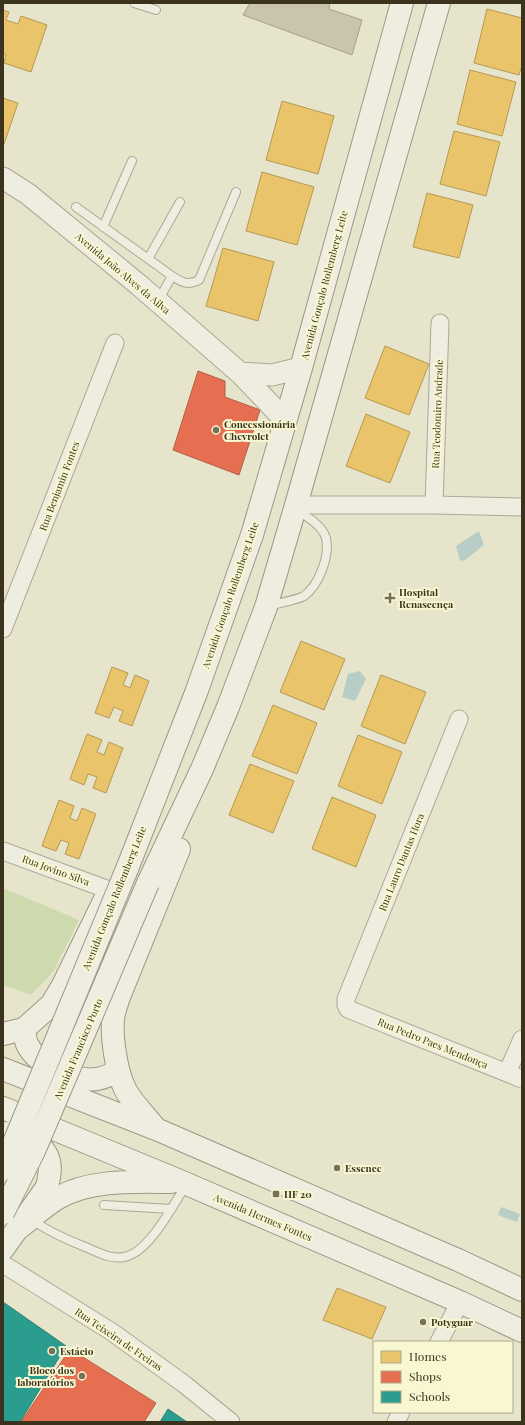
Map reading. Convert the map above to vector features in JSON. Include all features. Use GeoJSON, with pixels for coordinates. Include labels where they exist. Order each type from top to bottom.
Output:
{"type":"FeatureCollection","features":[{"type":"Feature","properties":{"kind":"main road","name":"Avenida Gonçalo Rollemberg Leite"},"geometry":{"type":"LineString","coordinates":[[3,1169],[127,869],[196,693],[250,542],[301,368],[402,3]]}},
{"type":"Feature","properties":{"kind":"main road"},"geometry":{"type":"LineString","coordinates":[[156,1129],[125,1089],[118,1072],[112,1028],[114,1013],[121,992],[183,840],[194,808],[202,770],[266,607],[296,507],[439,3]]}},
{"type":"Feature","properties":{"kind":"main road","name":"Avenida Francisco Porto"},"geometry":{"type":"LineString","coordinates":[[3,1213],[34,1151],[148,883],[202,770]]}},
{"type":"Feature","properties":{"kind":"main road"},"geometry":{"type":"LineString","coordinates":[[3,1034],[24,1029],[51,1005],[62,987],[155,795]]}},
{"type":"Feature","properties":{"kind":"main road"},"geometry":{"type":"LineString","coordinates":[[24,1029],[28,1044],[33,1052],[40,1059],[60,1072],[78,1078],[98,1079],[118,1072]]}},
{"type":"Feature","properties":{"kind":"main road"},"geometry":{"type":"LineString","coordinates":[[3,1069],[156,1129],[458,1260],[522,1290]]}},
{"type":"Feature","properties":{"kind":"main road","name":"Avenida Hermes Fontes"},"geometry":{"type":"LineString","coordinates":[[3,1108],[183,1183],[460,1302],[522,1331]]}},
{"type":"Feature","properties":{"kind":"main road"},"geometry":{"type":"LineString","coordinates":[[3,1133],[10,1133],[28,1138],[41,1147],[48,1160],[50,1174],[47,1187],[25,1223],[3,1249]]}},
{"type":"Feature","properties":{"kind":"main road"},"geometry":{"type":"LineString","coordinates":[[25,1223],[59,1198],[86,1186],[124,1182],[183,1183]]}},
{"type":"Feature","properties":{"kind":"street","name":"Avenida João Alves da Ailva"},"geometry":{"type":"LineString","coordinates":[[3,178],[28,194],[158,302],[240,373],[286,421]]}},
{"type":"Feature","properties":{"kind":"street"},"geometry":{"type":"LineString","coordinates":[[3,198],[28,194]]}},
{"type":"Feature","properties":{"kind":"street","name":"Rua Teodomiro Andrade"},"geometry":{"type":"LineString","coordinates":[[434,505],[440,323]]}},
{"type":"Feature","properties":{"kind":"street","name":"Rua Benjamin Fontes"},"geometry":{"type":"LineString","coordinates":[[3,629],[115,343]]}},
{"type":"Feature","properties":{"kind":"street"},"geometry":{"type":"LineString","coordinates":[[240,373],[272,375],[301,368]]}},
{"type":"Feature","properties":{"kind":"street"},"geometry":{"type":"LineString","coordinates":[[296,507],[434,505],[522,506]]}},
{"type":"Feature","properties":{"kind":"street","name":"Rua Lauro Dantas Hora"},"geometry":{"type":"LineString","coordinates":[[346,1005],[346,999],[459,719]]}},
{"type":"Feature","properties":{"kind":"street","name":"Rua Jovino Silva"},"geometry":{"type":"LineString","coordinates":[[3,851],[109,890]]}},
{"type":"Feature","properties":{"kind":"street","name":"Rua Pedro Paes Mendonça"},"geometry":{"type":"LineString","coordinates":[[346,1005],[348,1009],[515,1076]]}},
{"type":"Feature","properties":{"kind":"street"},"geometry":{"type":"LineString","coordinates":[[515,1076],[522,1039]]}},
{"type":"Feature","properties":{"kind":"street","name":"Rua Teixeira de Freiras"},"geometry":{"type":"LineString","coordinates":[[3,1264],[112,1332],[184,1384],[231,1422]]}},
{"type":"Feature","properties":{"kind":"street"},"geometry":{"type":"LineString","coordinates":[[440,1341],[460,1302]]}},
{"type":"Feature","properties":{"kind":"street"},"geometry":{"type":"LineString","coordinates":[[396,1422],[400,1413]]}},
{"type":"Feature","properties":{"kind":"lane"},"geometry":{"type":"LineString","coordinates":[[134,3],[156,10]]}},
{"type":"Feature","properties":{"kind":"lane"},"geometry":{"type":"LineString","coordinates":[[103,227],[132,161]]}},
{"type":"Feature","properties":{"kind":"lane"},"geometry":{"type":"LineString","coordinates":[[76,207],[172,276],[182,282],[192,283],[199,280],[236,192]]}},
{"type":"Feature","properties":{"kind":"lane"},"geometry":{"type":"LineString","coordinates":[[148,259],[180,202]]}},
{"type":"Feature","properties":{"kind":"lane"},"geometry":{"type":"LineString","coordinates":[[158,302],[172,276]]}},
{"type":"Feature","properties":{"kind":"lane"},"geometry":{"type":"LineString","coordinates":[[266,607],[303,596],[316,583],[326,559],[326,537],[314,521],[296,507]]}},
{"type":"Feature","properties":{"kind":"lane"},"geometry":{"type":"LineString","coordinates":[[25,1223],[46,1230],[98,1253],[114,1257],[124,1257],[131,1255],[145,1246],[171,1209],[183,1183]]}},
{"type":"Feature","properties":{"kind":"lane"},"geometry":{"type":"LineString","coordinates":[[104,1205],[171,1209]]}},
{"type":"Feature","properties":{"kind":"green space"},"geometry":{"type":"Polygon","coordinates":[[[3,888],[79,920],[53,972],[31,995],[3,985],[3,888]]]}},
{"type":"Feature","properties":{"kind":"shaded area"},"geometry":{"type":"Polygon","coordinates":[[[479,531],[484,545],[465,560],[460,561],[456,546],[479,531]]]}},
{"type":"Feature","properties":{"kind":"shaded area"},"geometry":{"type":"Polygon","coordinates":[[[360,671],[366,679],[355,701],[342,697],[348,674],[360,671]]]}},
{"type":"Feature","properties":{"kind":"shaded area"},"geometry":{"type":"Polygon","coordinates":[[[501,1207],[520,1214],[517,1222],[498,1215],[501,1207]]]}},
{"type":"Feature","properties":{"kind":"building: Homes"},"geometry":{"type":"Polygon","coordinates":[[[487,9],[522,18],[522,65],[519,75],[474,63],[487,9]]]}},
{"type":"Feature","properties":{"kind":"building: Homes"},"geometry":{"type":"Polygon","coordinates":[[[3,10],[9,12],[6,20],[18,24],[21,16],[47,25],[31,72],[4,63],[6,55],[3,53],[3,10]]]}},
{"type":"Feature","properties":{"kind":"building: Homes"},"geometry":{"type":"Polygon","coordinates":[[[470,70],[516,82],[502,136],[457,124],[470,70]]]}},
{"type":"Feature","properties":{"kind":"building: Homes"},"geometry":{"type":"Polygon","coordinates":[[[3,98],[18,103],[3,147],[3,98]]]}},
{"type":"Feature","properties":{"kind":"building: Homes"},"geometry":{"type":"Polygon","coordinates":[[[282,101],[334,116],[318,174],[266,160],[282,101]]]}},
{"type":"Feature","properties":{"kind":"building: Homes"},"geometry":{"type":"Polygon","coordinates":[[[454,131],[500,142],[486,196],[440,184],[454,131]]]}},
{"type":"Feature","properties":{"kind":"building: Homes"},"geometry":{"type":"Polygon","coordinates":[[[262,172],[314,187],[297,245],[246,231],[262,172]]]}},
{"type":"Feature","properties":{"kind":"building: Homes"},"geometry":{"type":"Polygon","coordinates":[[[427,193],[473,205],[459,258],[413,247],[427,193]]]}},
{"type":"Feature","properties":{"kind":"building: Homes"},"geometry":{"type":"Polygon","coordinates":[[[223,248],[274,262],[258,321],[206,306],[223,248]]]}},
{"type":"Feature","properties":{"kind":"building: Homes"},"geometry":{"type":"Polygon","coordinates":[[[385,346],[429,364],[409,415],[365,398],[385,346]]]}},
{"type":"Feature","properties":{"kind":"building: Homes"},"geometry":{"type":"Polygon","coordinates":[[[366,414],[410,432],[390,483],[346,466],[366,414]]]}},
{"type":"Feature","properties":{"kind":"building: Homes"},"geometry":{"type":"Polygon","coordinates":[[[301,641],[345,659],[324,710],[280,692],[301,641]]]}},
{"type":"Feature","properties":{"kind":"building: Homes"},"geometry":{"type":"Polygon","coordinates":[[[112,667],[128,673],[123,685],[130,688],[135,675],[149,681],[132,726],[119,721],[123,711],[114,707],[109,718],[95,713],[112,667]]]}},
{"type":"Feature","properties":{"kind":"building: Homes"},"geometry":{"type":"Polygon","coordinates":[[[381,675],[426,692],[405,744],[361,726],[381,675]]]}},
{"type":"Feature","properties":{"kind":"building: Homes"},"geometry":{"type":"Polygon","coordinates":[[[273,705],[317,723],[297,774],[252,756],[273,705]]]}},
{"type":"Feature","properties":{"kind":"building: Homes"},"geometry":{"type":"Polygon","coordinates":[[[87,734],[102,740],[97,752],[104,755],[109,742],[123,748],[106,793],[93,788],[97,777],[88,774],[84,785],[70,779],[87,734]]]}},
{"type":"Feature","properties":{"kind":"building: Homes"},"geometry":{"type":"Polygon","coordinates":[[[358,735],[402,752],[382,804],[338,786],[358,735]]]}},
{"type":"Feature","properties":{"kind":"building: Homes"},"geometry":{"type":"Polygon","coordinates":[[[250,764],[294,781],[273,833],[229,815],[250,764]]]}},
{"type":"Feature","properties":{"kind":"building: Homes"},"geometry":{"type":"Polygon","coordinates":[[[332,797],[376,815],[356,867],[312,849],[332,797]]]}},
{"type":"Feature","properties":{"kind":"building: Homes"},"geometry":{"type":"Polygon","coordinates":[[[59,800],[74,806],[70,818],[77,821],[82,808],[96,814],[79,859],[65,854],[69,843],[61,840],[56,851],[42,846],[59,800]]]}},
{"type":"Feature","properties":{"kind":"building: Homes"},"geometry":{"type":"Polygon","coordinates":[[[337,1288],[386,1307],[372,1339],[323,1320],[337,1288]]]}},
{"type":"Feature","properties":{"kind":"building: Shops","name":"Concessionária Chevrolet"},"geometry":{"type":"Polygon","coordinates":[[[198,371],[225,381],[225,397],[260,410],[239,475],[173,450],[198,371]]]}},
{"type":"Feature","properties":{"kind":"building: Shops","name":"Bloco dos laboratórios"},"geometry":{"type":"Polygon","coordinates":[[[70,1349],[156,1403],[144,1422],[21,1422],[70,1349]]]}},
{"type":"Feature","properties":{"kind":"building: Schools"},"geometry":{"type":"Polygon","coordinates":[[[3,1302],[66,1346],[20,1422],[3,1422],[3,1302]]]}},
{"type":"Feature","properties":{"kind":"building: Schools"},"geometry":{"type":"Polygon","coordinates":[[[168,1409],[187,1422],[160,1422],[168,1409]]]}},
{"type":"Feature","properties":{"kind":"building: Other"},"geometry":{"type":"Polygon","coordinates":[[[250,3],[330,3],[329,9],[362,20],[352,55],[243,15],[250,3]]]}},
{"type":"Feature","properties":{"kind":"place","name":"Concessionária Chevrolet"},"geometry":{"type":"Point","coordinates":[216,430]}},
{"type":"Feature","properties":{"kind":"place","name":"Hospital Renascença"},"geometry":{"type":"Point","coordinates":[390,598]}},
{"type":"Feature","properties":{"kind":"place","name":"Essence"},"geometry":{"type":"Point","coordinates":[337,1168]}},
{"type":"Feature","properties":{"kind":"place","name":"HF 20"},"geometry":{"type":"Point","coordinates":[276,1194]}},
{"type":"Feature","properties":{"kind":"place","name":"Potyguar"},"geometry":{"type":"Point","coordinates":[423,1322]}},
{"type":"Feature","properties":{"kind":"place","name":"Estácio"},"geometry":{"type":"Point","coordinates":[52,1351]}},
{"type":"Feature","properties":{"kind":"place","name":"Bloco dos laboratórios"},"geometry":{"type":"Point","coordinates":[82,1376]}}]}
